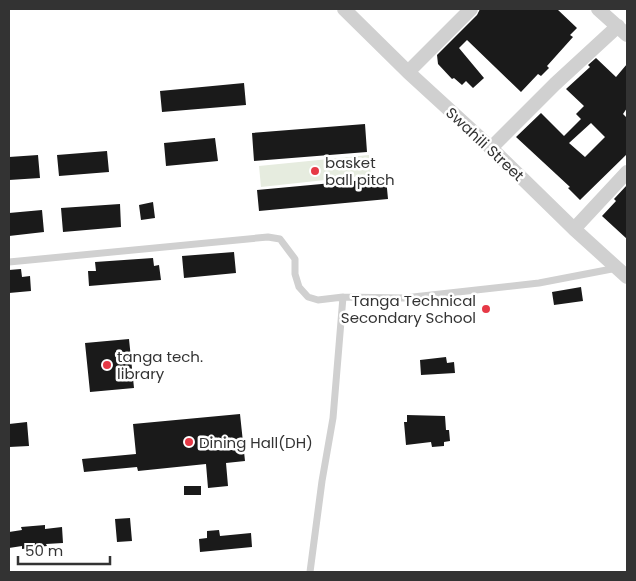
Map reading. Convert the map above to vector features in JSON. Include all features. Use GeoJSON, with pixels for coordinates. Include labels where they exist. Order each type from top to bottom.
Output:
{"type":"FeatureCollection","features":[{"type":"Feature","properties":{"kind":"street","name":"Swahili Street"},"geometry":{"type":"LineString","coordinates":[[344,9],[408,72],[622,272]]}},
{"type":"Feature","properties":{"kind":"street"},"geometry":{"type":"LineString","coordinates":[[408,72],[471,9]]}},
{"type":"Feature","properties":{"kind":"street"},"geometry":{"type":"LineString","coordinates":[[491,148],[555,84],[623,30],[598,9]]}},
{"type":"Feature","properties":{"kind":"street"},"geometry":{"type":"LineString","coordinates":[[574,229],[627,172]]}},
{"type":"Feature","properties":{"kind":"lane"},"geometry":{"type":"LineString","coordinates":[[9,262],[268,237],[280,239],[289,250],[295,259],[295,274],[299,287],[308,297],[318,300],[343,297],[404,298],[622,272]]}},
{"type":"Feature","properties":{"kind":"lane"},"geometry":{"type":"LineString","coordinates":[[310,572],[322,481],[333,418],[343,297]]}},
{"type":"Feature","properties":{"kind":"shaded area","name":"basket ball pitch"},"geometry":{"type":"Polygon","coordinates":[[[369,155],[371,175],[261,187],[259,166],[369,155]]]}},
{"type":"Feature","properties":{"kind":"building"},"geometry":{"type":"Polygon","coordinates":[[[480,9],[557,9],[577,28],[570,35],[573,37],[547,66],[549,68],[541,76],[538,74],[521,92],[467,40],[459,48],[484,78],[473,88],[466,81],[462,85],[454,78],[452,79],[438,64],[437,55],[477,15],[480,9]]]}},
{"type":"Feature","properties":{"kind":"building"},"geometry":{"type":"Polygon","coordinates":[[[596,58],[616,77],[627,64],[627,108],[623,114],[627,118],[627,154],[580,200],[568,188],[570,187],[516,137],[541,113],[564,136],[581,119],[576,114],[584,106],[566,89],[590,67],[588,65],[596,58]],[[591,123],[569,143],[585,157],[605,137],[591,123]]]}},
{"type":"Feature","properties":{"kind":"building"},"geometry":{"type":"Polygon","coordinates":[[[244,83],[246,105],[162,112],[160,91],[244,83]]]}},
{"type":"Feature","properties":{"kind":"building"},"geometry":{"type":"Polygon","coordinates":[[[365,124],[367,152],[254,161],[252,133],[365,124]]]}},
{"type":"Feature","properties":{"kind":"building"},"geometry":{"type":"Polygon","coordinates":[[[215,138],[218,161],[166,166],[164,143],[215,138]]]}},
{"type":"Feature","properties":{"kind":"building"},"geometry":{"type":"Polygon","coordinates":[[[107,151],[109,172],[59,176],[57,155],[107,151]]]}},
{"type":"Feature","properties":{"kind":"building"},"geometry":{"type":"Polygon","coordinates":[[[38,155],[40,178],[9,180],[9,157],[38,155]]]}},
{"type":"Feature","properties":{"kind":"building"},"geometry":{"type":"Polygon","coordinates":[[[386,178],[388,199],[259,211],[257,190],[386,178]]]}},
{"type":"Feature","properties":{"kind":"building"},"geometry":{"type":"Polygon","coordinates":[[[627,185],[627,239],[602,216],[627,185]]]}},
{"type":"Feature","properties":{"kind":"building"},"geometry":{"type":"Polygon","coordinates":[[[153,202],[155,218],[141,220],[139,205],[153,202]]]}},
{"type":"Feature","properties":{"kind":"building"},"geometry":{"type":"Polygon","coordinates":[[[120,204],[121,227],[63,232],[61,208],[120,204]]]}},
{"type":"Feature","properties":{"kind":"building"},"geometry":{"type":"Polygon","coordinates":[[[42,210],[44,232],[9,236],[9,213],[42,210]]]}},
{"type":"Feature","properties":{"kind":"building"},"geometry":{"type":"Polygon","coordinates":[[[234,252],[236,273],[184,278],[182,256],[234,252]]]}},
{"type":"Feature","properties":{"kind":"building"},"geometry":{"type":"Polygon","coordinates":[[[153,258],[154,266],[159,265],[161,280],[89,286],[88,271],[96,271],[95,262],[153,258]]]}},
{"type":"Feature","properties":{"kind":"building"},"geometry":{"type":"Polygon","coordinates":[[[21,269],[22,277],[30,276],[31,291],[9,293],[9,270],[21,269]]]}},
{"type":"Feature","properties":{"kind":"building"},"geometry":{"type":"Polygon","coordinates":[[[581,287],[583,301],[554,305],[552,292],[581,287]]]}},
{"type":"Feature","properties":{"kind":"building"},"geometry":{"type":"Polygon","coordinates":[[[129,339],[134,388],[90,392],[85,343],[129,339]]]}},
{"type":"Feature","properties":{"kind":"building"},"geometry":{"type":"Polygon","coordinates":[[[446,357],[447,363],[454,362],[455,373],[421,375],[420,360],[446,357]]]}},
{"type":"Feature","properties":{"kind":"building","name":"Dining Hall(DH)"},"geometry":{"type":"Polygon","coordinates":[[[240,414],[245,461],[226,463],[228,486],[208,488],[206,464],[138,471],[137,467],[84,472],[82,459],[136,454],[133,424],[240,414]]]}},
{"type":"Feature","properties":{"kind":"building"},"geometry":{"type":"Polygon","coordinates":[[[407,415],[445,416],[446,430],[449,430],[450,441],[444,442],[444,446],[432,447],[431,442],[406,445],[404,422],[407,422],[407,415]]]}},
{"type":"Feature","properties":{"kind":"building"},"geometry":{"type":"Polygon","coordinates":[[[27,422],[29,446],[9,447],[9,424],[27,422]]]}},
{"type":"Feature","properties":{"kind":"building"},"geometry":{"type":"Polygon","coordinates":[[[184,486],[201,486],[201,495],[184,495],[184,486]]]}},
{"type":"Feature","properties":{"kind":"building"},"geometry":{"type":"Polygon","coordinates":[[[130,518],[132,541],[117,542],[115,519],[130,518]]]}},
{"type":"Feature","properties":{"kind":"building"},"geometry":{"type":"Polygon","coordinates":[[[45,525],[45,529],[62,527],[63,543],[22,549],[22,546],[9,548],[9,532],[22,530],[21,527],[45,525]]]}},
{"type":"Feature","properties":{"kind":"building"},"geometry":{"type":"Polygon","coordinates":[[[219,530],[220,536],[251,533],[252,547],[200,552],[199,539],[207,538],[207,531],[219,530]]]}},
{"type":"Feature","properties":{"kind":"place","name":"basket ball pitch"},"geometry":{"type":"Point","coordinates":[315,171]}},
{"type":"Feature","properties":{"kind":"place","name":"Tanga Technical Secondary School"},"geometry":{"type":"Point","coordinates":[486,309]}},
{"type":"Feature","properties":{"kind":"place","name":"tanga tech. library"},"geometry":{"type":"Point","coordinates":[107,365]}},
{"type":"Feature","properties":{"kind":"place","name":"Dining Hall(DH)"},"geometry":{"type":"Point","coordinates":[189,442]}}]}
